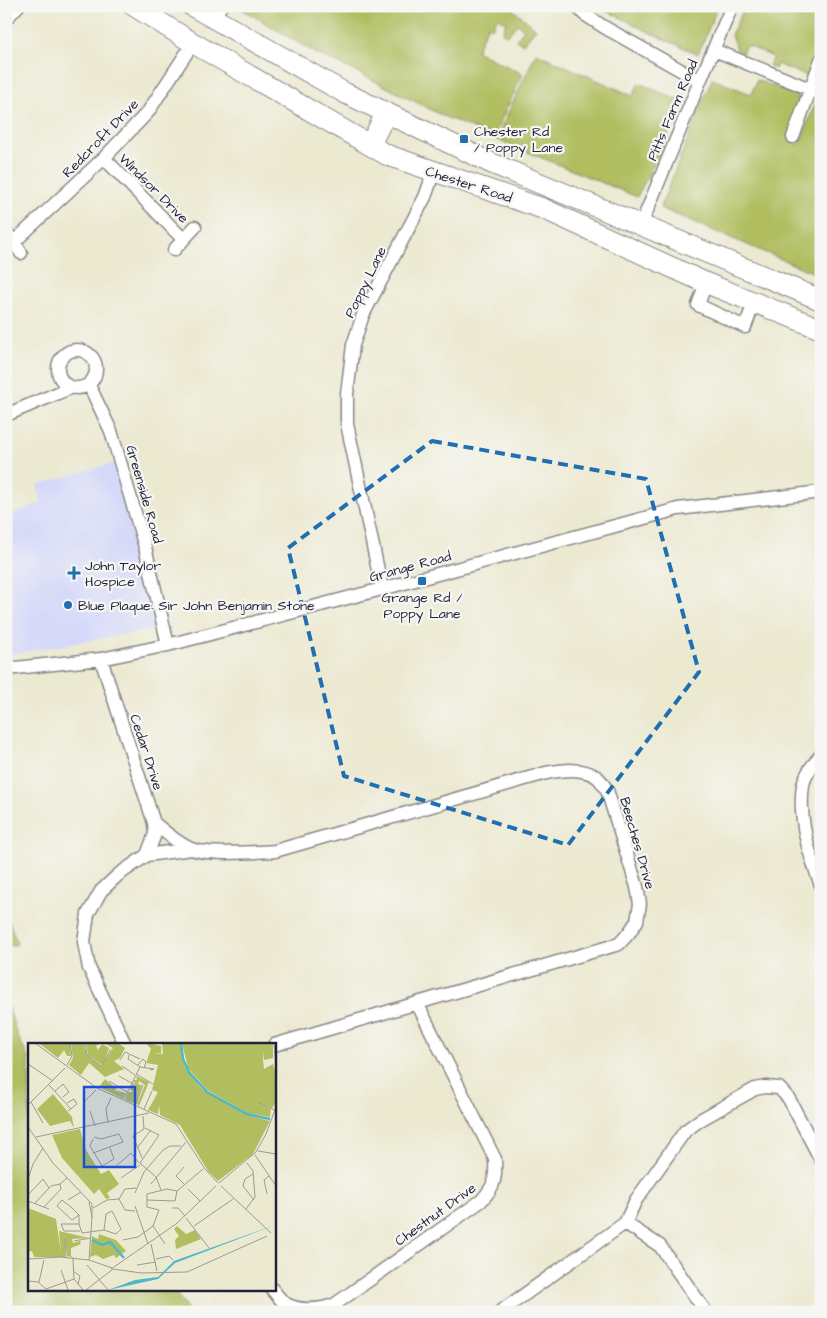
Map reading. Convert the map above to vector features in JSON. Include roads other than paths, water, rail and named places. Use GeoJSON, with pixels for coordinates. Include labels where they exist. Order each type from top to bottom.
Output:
{"type":"FeatureCollection","features":[{"type":"Feature","properties":{"kind":"highway","name":"Chester Road"},"geometry":{"type":"LineString","coordinates":[[134,6],[193,43],[387,155],[544,209],[706,283],[821,329]]}},
{"type":"Feature","properties":{"kind":"highway","name":"Chester Road"},"geometry":{"type":"LineString","coordinates":[[192,6],[216,12],[345,93],[386,113],[509,170],[821,300]]}},
{"type":"Feature","properties":{"kind":"highway"},"geometry":{"type":"LineString","coordinates":[[370,145],[386,113]]}},
{"type":"Feature","properties":{"kind":"highway"},"geometry":{"type":"LineString","coordinates":[[499,193],[509,170]]}},
{"type":"Feature","properties":{"kind":"street"},"geometry":{"type":"LineString","coordinates":[[6,19],[18,6]]}},
{"type":"Feature","properties":{"kind":"street"},"geometry":{"type":"LineString","coordinates":[[577,6],[584,14],[604,27],[700,81]]}},
{"type":"Feature","properties":{"kind":"street","name":"Pitts Farm Road"},"geometry":{"type":"LineString","coordinates":[[641,225],[732,6]]}},
{"type":"Feature","properties":{"kind":"street","name":"Redcroft Drive"},"geometry":{"type":"LineString","coordinates":[[14,242],[104,158],[148,112],[193,43]]}},
{"type":"Feature","properties":{"kind":"street"},"geometry":{"type":"LineString","coordinates":[[714,50],[810,89]]}},
{"type":"Feature","properties":{"kind":"street"},"geometry":{"type":"LineString","coordinates":[[793,137],[821,60]]}},
{"type":"Feature","properties":{"kind":"street","name":"Windsor Drive"},"geometry":{"type":"LineString","coordinates":[[104,158],[183,239]]}},
{"type":"Feature","properties":{"kind":"street","name":"Poppy Lane"},"geometry":{"type":"LineString","coordinates":[[382,589],[347,424],[347,394],[350,367],[353,345],[363,315],[425,198],[430,183],[431,171]]}},
{"type":"Feature","properties":{"kind":"street","name":"Windsor Drive"},"geometry":{"type":"LineString","coordinates":[[174,250],[195,227]]}},
{"type":"Feature","properties":{"kind":"street"},"geometry":{"type":"LineString","coordinates":[[6,415],[70,388],[80,389],[89,385],[95,377],[97,369],[94,359],[85,352],[78,350],[67,352],[60,359],[58,366],[60,379],[70,388]]}},
{"type":"Feature","properties":{"kind":"street","name":"Greenside Road"},"geometry":{"type":"LineString","coordinates":[[89,385],[111,431],[145,547],[168,645]]}},
{"type":"Feature","properties":{"kind":"street","name":"Grange Road"},"geometry":{"type":"LineString","coordinates":[[6,669],[101,659],[168,645],[678,509],[821,492]]}},
{"type":"Feature","properties":{"kind":"street","name":"Cedar Drive"},"geometry":{"type":"LineString","coordinates":[[101,659],[154,823],[154,834],[147,854]]}},
{"type":"Feature","properties":{"kind":"street"},"geometry":{"type":"LineString","coordinates":[[821,755],[813,764],[803,783],[803,824],[812,864],[821,885]]}},
{"type":"Feature","properties":{"kind":"street","name":"Beeches Drive"},"geometry":{"type":"LineString","coordinates":[[147,854],[191,849],[224,852],[275,851],[546,772],[571,769],[598,778],[607,790],[637,887],[640,904],[637,920],[619,944],[275,1045]]}},
{"type":"Feature","properties":{"kind":"street","name":"Beeches Drive"},"geometry":{"type":"LineString","coordinates":[[154,823],[191,849]]}},
{"type":"Feature","properties":{"kind":"street"},"geometry":{"type":"LineString","coordinates":[[126,1043],[89,968],[84,942],[88,914],[101,891],[118,875],[147,854]]}},
{"type":"Feature","properties":{"kind":"street","name":"Chestnut Drive"},"geometry":{"type":"LineString","coordinates":[[273,1290],[285,1303],[304,1309],[320,1309],[334,1305],[482,1201],[492,1190],[496,1177],[495,1159],[418,1004]]}},
{"type":"Feature","properties":{"kind":"street"},"geometry":{"type":"LineString","coordinates":[[500,1312],[625,1223],[636,1200],[685,1131],[700,1120],[755,1089],[765,1087],[779,1088],[789,1099],[821,1160]]}},
{"type":"Feature","properties":{"kind":"street"},"geometry":{"type":"LineString","coordinates":[[625,1223],[660,1246],[706,1312]]}},
{"type":"Feature","properties":{"kind":"place","name":"Chester Rd / Poppy Lane"},"geometry":{"type":"Point","coordinates":[464,139]}},
{"type":"Feature","properties":{"kind":"place","name":"John Taylor Hospice"},"geometry":{"type":"Point","coordinates":[74,573]}},
{"type":"Feature","properties":{"kind":"place","name":"Grange Rd / Poppy Lane"},"geometry":{"type":"Point","coordinates":[422,581]}},
{"type":"Feature","properties":{"kind":"place","name":"Blue Plaque: Sir John Benjamin Stone"},"geometry":{"type":"Point","coordinates":[68,605]}}]}
